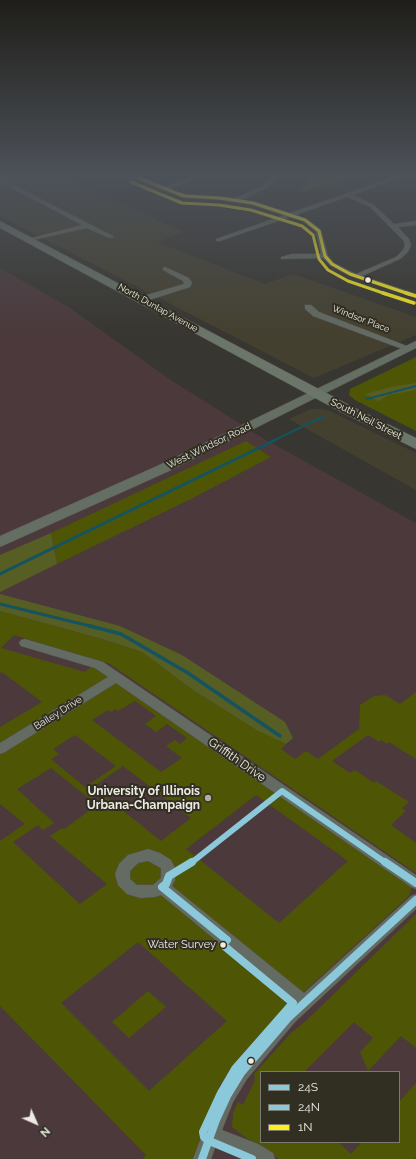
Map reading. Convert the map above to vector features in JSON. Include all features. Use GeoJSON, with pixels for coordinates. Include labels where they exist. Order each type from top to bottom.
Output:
{"type":"FeatureCollection","features":[{"type":"Feature","properties":{"kind":"main road","name":"North Dunlap Avenue"},"geometry":{"type":"LineString","coordinates":[[11,230],[317,393]]}},
{"type":"Feature","properties":{"kind":"main road","name":"West Windsor Road"},"geometry":{"type":"LineString","coordinates":[[0,542],[162,470],[412,346]]}},
{"type":"Feature","properties":{"kind":"main road","name":"South Neil Street"},"geometry":{"type":"LineString","coordinates":[[317,393],[416,444]]}},
{"type":"Feature","properties":{"kind":"street"},"geometry":{"type":"LineString","coordinates":[[30,240],[71,230]]}},
{"type":"Feature","properties":{"kind":"street"},"geometry":{"type":"LineString","coordinates":[[97,230],[111,237]]}},
{"type":"Feature","properties":{"kind":"street"},"geometry":{"type":"LineString","coordinates":[[218,240],[247,230]]}},
{"type":"Feature","properties":{"kind":"street"},"geometry":{"type":"LineString","coordinates":[[318,230],[324,256],[332,264],[356,276],[416,296]]}},
{"type":"Feature","properties":{"kind":"street"},"geometry":{"type":"LineString","coordinates":[[356,276],[394,260],[406,251],[407,242],[397,230]]}},
{"type":"Feature","properties":{"kind":"street"},"geometry":{"type":"LineString","coordinates":[[283,258],[292,256],[324,256]]}},
{"type":"Feature","properties":{"kind":"street"},"geometry":{"type":"LineString","coordinates":[[143,300],[187,285],[188,282],[186,280],[165,269]]}},
{"type":"Feature","properties":{"kind":"street","name":"Windsor Place"},"geometry":{"type":"LineString","coordinates":[[308,307],[316,314],[412,346]]}},
{"type":"Feature","properties":{"kind":"street","name":"Griffith Drive"},"geometry":{"type":"LineString","coordinates":[[25,642],[99,665],[416,883]]}},
{"type":"Feature","properties":{"kind":"street","name":"Bailey Drive"},"geometry":{"type":"LineString","coordinates":[[0,750],[117,677]]}},
{"type":"Feature","properties":{"kind":"street"},"geometry":{"type":"LineString","coordinates":[[162,887],[304,1003]]}},
{"type":"Feature","properties":{"kind":"street"},"geometry":{"type":"LineString","coordinates":[[202,1159],[210,1134],[224,1102],[241,1073],[289,1017],[416,900]]}},
{"type":"Feature","properties":{"kind":"street"},"geometry":{"type":"LineString","coordinates":[[210,1134],[251,1150],[266,1159]]}},
{"type":"Feature","properties":{"kind":"shaded area"},"geometry":{"type":"Polygon","coordinates":[[[27,230],[180,230],[184,232],[157,242],[265,284],[293,274],[416,317],[416,335],[314,378],[27,230]]]}},
{"type":"Feature","properties":{"kind":"shaded area","name":"University of Illinois Urbana-Champaign"},"geometry":{"type":"Polygon","coordinates":[[[0,268],[70,308],[171,380],[261,437],[416,523],[416,1159],[0,1159],[0,268]]]}},
{"type":"Feature","properties":{"kind":"shaded area"},"geometry":{"type":"Polygon","coordinates":[[[311,409],[330,411],[416,453],[416,490],[289,419],[311,409]]]}},
{"type":"Feature","properties":{"kind":"green space"},"geometry":{"type":"Polygon","coordinates":[[[416,357],[416,431],[355,400],[349,395],[350,389],[416,357]]]}},
{"type":"Feature","properties":{"kind":"green space"},"geometry":{"type":"Polygon","coordinates":[[[416,383],[416,390],[389,395],[378,401],[365,394],[391,387],[416,383]]]}},
{"type":"Feature","properties":{"kind":"green space"},"geometry":{"type":"Polygon","coordinates":[[[246,441],[271,457],[191,499],[57,564],[51,533],[246,441]]]}},
{"type":"Feature","properties":{"kind":"green space"},"geometry":{"type":"Polygon","coordinates":[[[51,533],[57,564],[0,592],[0,555],[51,533]]]}},
{"type":"Feature","properties":{"kind":"green space"},"geometry":{"type":"Polygon","coordinates":[[[0,594],[120,626],[182,655],[285,722],[293,738],[286,744],[258,731],[193,690],[142,652],[102,639],[0,611],[0,594]]]}},
{"type":"Feature","properties":{"kind":"green space"},"geometry":{"type":"Polygon","coordinates":[[[0,611],[102,639],[142,652],[193,690],[258,731],[286,744],[281,749],[295,759],[306,751],[318,759],[359,729],[360,705],[374,696],[385,695],[400,704],[416,692],[416,759],[389,742],[387,744],[381,740],[379,742],[368,735],[332,761],[350,773],[355,770],[374,783],[376,781],[409,802],[402,808],[406,811],[391,825],[416,843],[416,873],[110,664],[14,635],[1,648],[85,672],[92,666],[412,887],[409,896],[275,1018],[247,1049],[220,1085],[210,1108],[194,1159],[143,1159],[146,1155],[0,1006],[0,841],[25,824],[0,804],[0,727],[42,702],[2,672],[0,673],[0,611]],[[135,701],[118,711],[115,709],[111,712],[108,710],[92,720],[161,772],[182,758],[166,746],[175,740],[180,744],[187,738],[167,724],[156,732],[145,724],[156,716],[135,701]],[[75,735],[53,749],[59,754],[51,759],[85,787],[116,766],[75,735]],[[123,766],[94,786],[100,792],[90,799],[51,768],[17,789],[54,823],[43,830],[38,825],[13,842],[80,904],[107,884],[50,836],[62,828],[64,829],[106,797],[161,841],[191,818],[123,766]],[[256,795],[186,849],[279,923],[348,861],[256,795]],[[138,942],[61,1003],[149,1091],[227,1021],[138,942]]]}},
{"type":"Feature","properties":{"kind":"green space"},"geometry":{"type":"Polygon","coordinates":[[[416,914],[416,1048],[401,1036],[368,1071],[360,1052],[373,1038],[354,1022],[305,1071],[260,1071],[260,1143],[339,1143],[351,1154],[361,1143],[400,1143],[400,1101],[416,1083],[416,1157],[414,1159],[279,1159],[232,1127],[233,1113],[238,1102],[243,1105],[255,1080],[254,1074],[290,1034],[307,1020],[416,914]]]}},
{"type":"Feature","properties":{"kind":"green space"},"geometry":{"type":"Polygon","coordinates":[[[148,991],[166,1007],[129,1038],[112,1022],[148,991]]]}},
{"type":"Feature","properties":{"kind":"waterway"},"geometry":{"type":"LineString","coordinates":[[367,399],[416,386]]}},
{"type":"Feature","properties":{"kind":"waterway"},"geometry":{"type":"LineString","coordinates":[[273,441],[324,416]]}},
{"type":"Feature","properties":{"kind":"waterway"},"geometry":{"type":"LineString","coordinates":[[0,574],[275,440]]}},
{"type":"Feature","properties":{"kind":"waterway"},"geometry":{"type":"LineString","coordinates":[[0,604],[92,626]]}},
{"type":"Feature","properties":{"kind":"waterway"},"geometry":{"type":"LineString","coordinates":[[92,626],[121,634],[188,673],[280,736]]}},
{"type":"Feature","properties":{"kind":"transit line"},"geometry":{"type":"LineString","coordinates":[[307,230],[313,235],[319,259],[328,270],[348,281],[414,303]]}},
{"type":"Feature","properties":{"kind":"transit line","name":"1N"},"geometry":{"type":"LineString","coordinates":[[318,230],[325,256],[332,264],[350,274],[416,296]]}},
{"type":"Feature","properties":{"kind":"transit line","name":"24S"},"geometry":{"type":"LineString","coordinates":[[227,940],[162,887],[166,884],[169,876],[185,867],[282,791],[416,883]]}},
{"type":"Feature","properties":{"kind":"transit line","name":"24S"},"geometry":{"type":"LineString","coordinates":[[202,1159],[216,1120],[227,1096],[241,1073],[289,1017],[416,900]]}},
{"type":"Feature","properties":{"kind":"transit line","name":"24N"},"geometry":{"type":"LineString","coordinates":[[223,945],[293,1003],[235,1069],[221,1093],[203,1132],[204,1137],[207,1140],[252,1159]]}},
{"type":"Feature","properties":{"kind":"place","name":"University of Illinois Urbana-Champaign"},"geometry":{"type":"Point","coordinates":[208,798]}},
{"type":"Feature","properties":{"kind":"place","name":"Water Survey"},"geometry":{"type":"Point","coordinates":[223,945]}}]}
